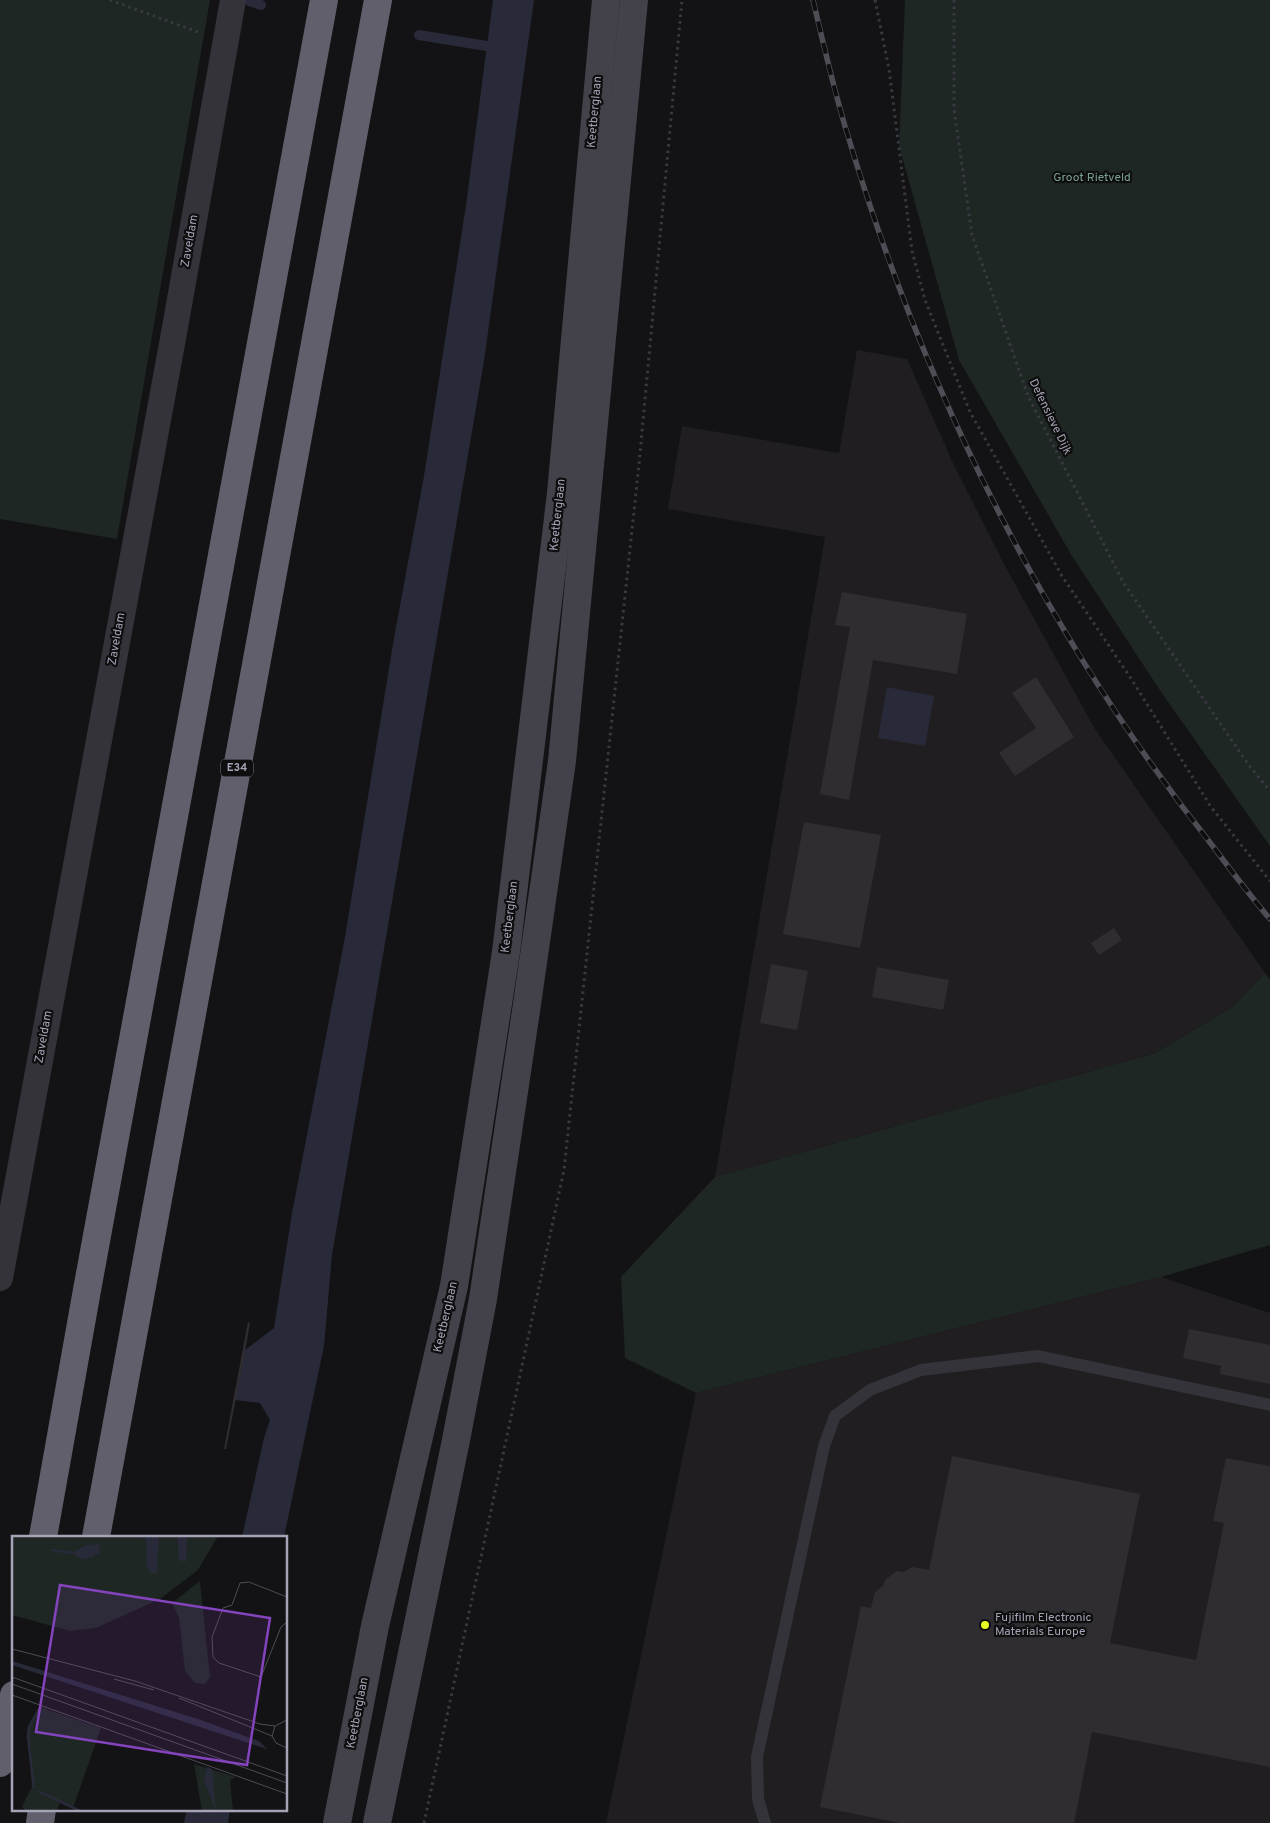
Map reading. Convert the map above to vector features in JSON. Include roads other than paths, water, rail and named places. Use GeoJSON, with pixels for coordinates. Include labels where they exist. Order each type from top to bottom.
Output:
{"type":"FeatureCollection","features":[{"type":"Feature","properties":{"kind":"highway"},"geometry":{"type":"LineString","coordinates":[[44,1536],[90,1271],[324,0]]}},
{"type":"Feature","properties":{"kind":"highway","name":"E34"},"geometry":{"type":"LineString","coordinates":[[96,1536],[378,0]]}},
{"type":"Feature","properties":{"kind":"highway"},"geometry":{"type":"LineString","coordinates":[[0,1763],[12,1704]]}},
{"type":"Feature","properties":{"kind":"highway"},"geometry":{"type":"LineString","coordinates":[[40,1823],[42,1810]]}},
{"type":"Feature","properties":{"kind":"main road","name":"Keetberglaan"},"geometry":{"type":"LineString","coordinates":[[337,1823],[375,1626],[454,1286],[506,952],[561,493],[606,0]]}},
{"type":"Feature","properties":{"kind":"main road"},"geometry":{"type":"LineString","coordinates":[[377,1823],[483,1299],[558,789],[634,0]]}},
{"type":"Feature","properties":{"kind":"street","name":"Zaveldam"},"geometry":{"type":"LineString","coordinates":[[0,1278],[233,0]]}},
{"type":"Feature","properties":{"kind":"lane"},"geometry":{"type":"LineString","coordinates":[[765,1823],[758,1799],[757,1757],[824,1446],[835,1416],[870,1390],[920,1370],[1038,1356],[1270,1405]]}},
{"type":"Feature","properties":{"kind":"water"},"geometry":{"type":"Polygon","coordinates":[[[493,0],[534,0],[484,361],[332,1255],[324,1346],[284,1536],[242,1536],[264,1438],[270,1420],[260,1403],[235,1400],[245,1350],[274,1328],[292,1213],[345,937],[394,638],[424,476],[466,205],[493,0]]]}},
{"type":"Feature","properties":{"kind":"water"},"geometry":{"type":"Polygon","coordinates":[[[887,687],[934,696],[925,746],[878,738],[887,687]]]}},
{"type":"Feature","properties":{"kind":"water"},"geometry":{"type":"Polygon","coordinates":[[[187,1810],[230,1810],[228,1823],[184,1823],[187,1810]]]}},
{"type":"Feature","properties":{"kind":"waterway"},"geometry":{"type":"LineString","coordinates":[[249,1],[261,5]]}},
{"type":"Feature","properties":{"kind":"waterway"},"geometry":{"type":"LineString","coordinates":[[419,35],[499,48]]}},
{"type":"Feature","properties":{"kind":"railway"},"geometry":{"type":"LineString","coordinates":[[813,0],[843,119],[879,232],[914,327],[954,419],[998,510],[1046,599],[1098,685],[1154,768],[1235,876],[1270,919]]}},
{"type":"Feature","properties":{"kind":"place","name":"Fujifilm Electronic Materials Europe"},"geometry":{"type":"Point","coordinates":[985,1625]}},
{"type":"Feature","properties":{"kind":"park label","name":"Groot Rietveld"},"geometry":{"type":"Point","coordinates":[1092,178]}}]}
